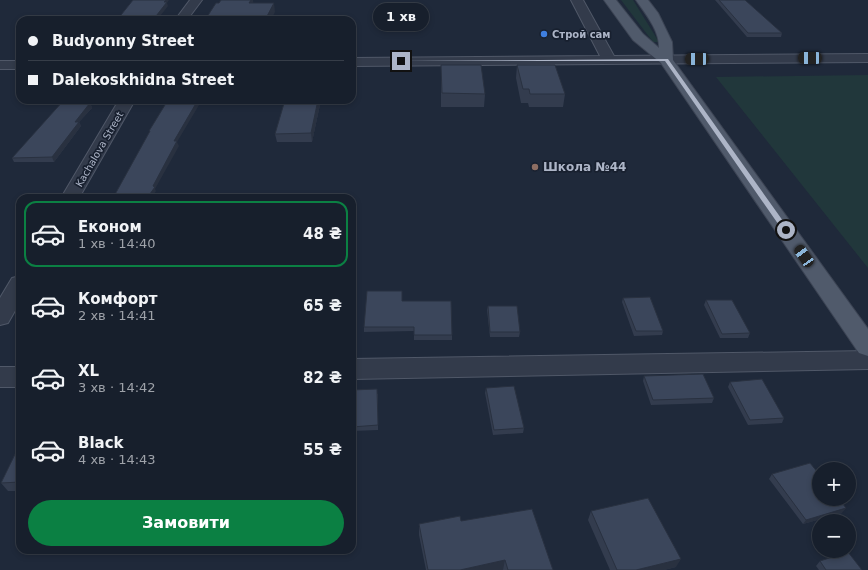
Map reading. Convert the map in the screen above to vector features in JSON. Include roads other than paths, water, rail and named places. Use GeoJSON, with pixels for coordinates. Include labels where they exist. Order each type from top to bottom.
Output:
{"type":"FeatureCollection","features":[{"type":"Feature","properties":{"kind":"main road"},"geometry":{"type":"LineString","coordinates":[[610,0],[638,37],[666,60],[868,347]]}},
{"type":"Feature","properties":{"kind":"main road"},"geometry":{"type":"LineString","coordinates":[[642,0],[652,14],[666,42],[666,60]]}},
{"type":"Feature","properties":{"kind":"street"},"geometry":{"type":"LineString","coordinates":[[184,16],[196,0]]}},
{"type":"Feature","properties":{"kind":"street"},"geometry":{"type":"LineString","coordinates":[[578,0],[609,60]]}},
{"type":"Feature","properties":{"kind":"street"},"geometry":{"type":"LineString","coordinates":[[356,62],[868,58]]}},
{"type":"Feature","properties":{"kind":"street"},"geometry":{"type":"LineString","coordinates":[[0,65],[16,65]]}},
{"type":"Feature","properties":{"kind":"street","name":"Kachalova Street"},"geometry":{"type":"LineString","coordinates":[[72,194],[125,104]]}},
{"type":"Feature","properties":{"kind":"street"},"geometry":{"type":"LineString","coordinates":[[0,318],[16,290]]}},
{"type":"Feature","properties":{"kind":"street"},"geometry":{"type":"LineString","coordinates":[[356,369],[868,360]]}},
{"type":"Feature","properties":{"kind":"street"},"geometry":{"type":"LineString","coordinates":[[0,377],[16,377]]}},
{"type":"Feature","properties":{"kind":"place","name":"Строй сам"},"geometry":{"type":"Point","coordinates":[544,34]}},
{"type":"Feature","properties":{"kind":"place","name":"Школа №44"},"geometry":{"type":"Point","coordinates":[535,167]}}]}
